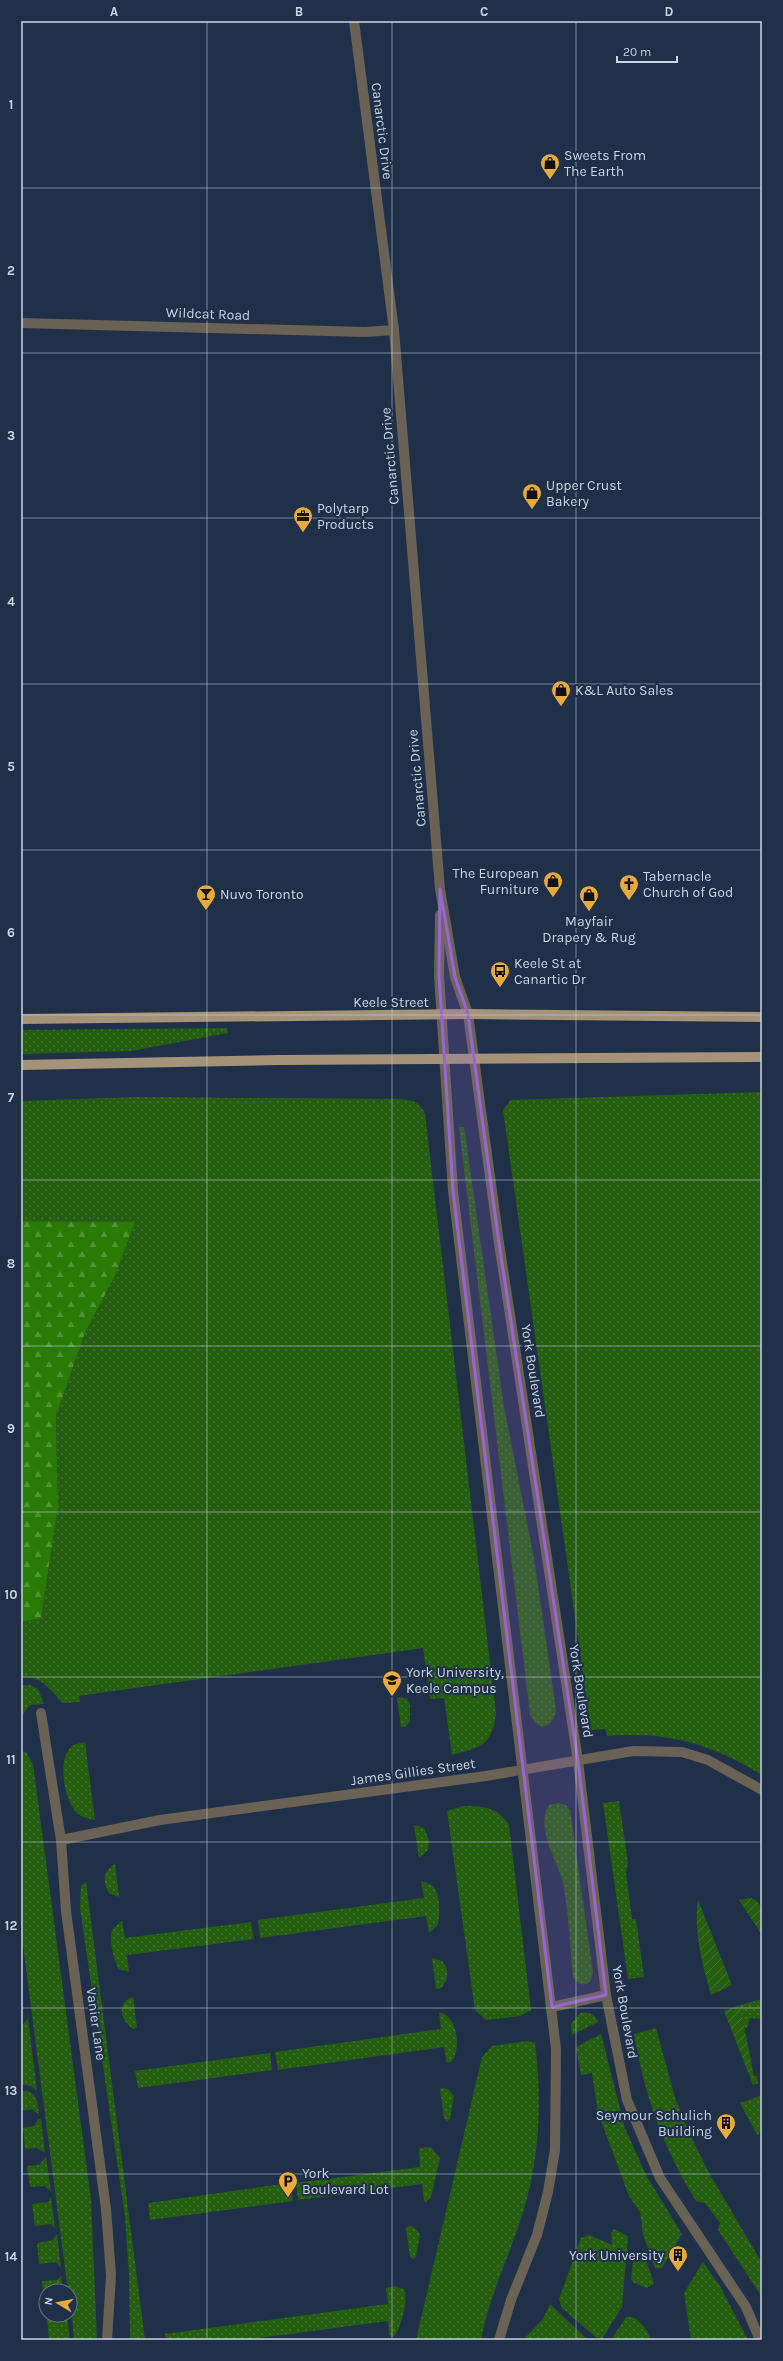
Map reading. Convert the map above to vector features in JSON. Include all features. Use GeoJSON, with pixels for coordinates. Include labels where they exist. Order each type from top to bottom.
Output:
{"type":"FeatureCollection","features":[{"type":"Feature","properties":{"kind":"main road","name":"Keele Street"},"geometry":{"type":"LineString","coordinates":[[21,1018],[442,1016],[468,1014],[762,1017]]}},
{"type":"Feature","properties":{"kind":"main road"},"geometry":{"type":"LineString","coordinates":[[21,1065],[443,1058],[762,1057]]}},
{"type":"Feature","properties":{"kind":"street","name":"Canarctic Drive"},"geometry":{"type":"LineString","coordinates":[[354,21],[394,330],[440,889],[455,976],[468,1014]]}},
{"type":"Feature","properties":{"kind":"street","name":"Wildcat Road"},"geometry":{"type":"LineString","coordinates":[[21,323],[365,332],[394,330]]}},
{"type":"Feature","properties":{"kind":"street","name":"Canarctic Drive"},"geometry":{"type":"LineString","coordinates":[[440,889],[439,976],[443,1058]]}},
{"type":"Feature","properties":{"kind":"street","name":"York Boulevard"},"geometry":{"type":"LineString","coordinates":[[468,1014],[502,1259],[578,1761],[606,1995],[627,2100],[660,2178],[746,2306],[760,2340]]}},
{"type":"Feature","properties":{"kind":"street"},"geometry":{"type":"LineString","coordinates":[[443,1058],[453,1191],[556,2050],[555,2150],[548,2192],[537,2235],[511,2300],[499,2340]]}},
{"type":"Feature","properties":{"kind":"street","name":"Vanier Lane"},"geometry":{"type":"LineString","coordinates":[[40,1713],[61,1840],[66,1911],[106,2209],[111,2275],[107,2340]]}},
{"type":"Feature","properties":{"kind":"street","name":"James Gillies Street"},"geometry":{"type":"LineString","coordinates":[[61,1840],[160,1820],[523,1771],[633,1751],[682,1752],[708,1760],[762,1790]]}},
{"type":"Feature","properties":{"kind":"street"},"geometry":{"type":"LineString","coordinates":[[552,2007],[606,1995]]}},
{"type":"Feature","properties":{"kind":"highlighted area"},"geometry":{"type":"Polygon","coordinates":[[[440,889],[455,977],[468,1014],[499,1243],[578,1761],[606,1995],[552,2007],[453,1191],[439,976],[440,889]]]}},
{"type":"Feature","properties":{"kind":"green space"},"geometry":{"type":"Polygon","coordinates":[[[227,1028],[228,1033],[131,1051],[21,1054],[21,1030],[227,1028]]]}},
{"type":"Feature","properties":{"kind":"green space"},"geometry":{"type":"Polygon","coordinates":[[[762,1092],[762,1775],[725,1755],[706,1747],[688,1742],[649,1735],[607,1736],[605,1729],[591,1730],[503,1110],[511,1100],[762,1092]]]}},
{"type":"Feature","properties":{"kind":"green space"},"geometry":{"type":"Polygon","coordinates":[[[137,1097],[401,1099],[416,1102],[421,1106],[425,1114],[496,1713],[492,1732],[488,1739],[478,1747],[452,1755],[444,1698],[430,1699],[423,1648],[79,1696],[80,1702],[63,1703],[45,1684],[40,1681],[21,1678],[21,1622],[41,1618],[58,1507],[56,1416],[85,1333],[115,1276],[135,1222],[21,1221],[21,1101],[137,1097]]]}},
{"type":"Feature","properties":{"kind":"green space"},"geometry":{"type":"Polygon","coordinates":[[[459,1127],[464,1127],[504,1407],[534,1558],[556,1710],[552,1722],[544,1726],[537,1724],[530,1714],[459,1127]]]}},
{"type":"Feature","properties":{"kind":"green space"},"geometry":{"type":"Polygon","coordinates":[[[21,1221],[135,1222],[115,1276],[85,1333],[56,1416],[58,1507],[41,1618],[21,1622],[21,1221]]]}},
{"type":"Feature","properties":{"kind":"green space"},"geometry":{"type":"Polygon","coordinates":[[[21,1685],[30,1685],[38,1689],[44,1704],[30,1705],[21,1717],[21,1685]]]}},
{"type":"Feature","properties":{"kind":"green space"},"geometry":{"type":"Polygon","coordinates":[[[397,1697],[407,1699],[410,1704],[410,1721],[405,1727],[401,1727],[397,1697]]]}},
{"type":"Feature","properties":{"kind":"green space"},"geometry":{"type":"Polygon","coordinates":[[[85,1742],[95,1820],[85,1818],[76,1812],[65,1789],[63,1770],[67,1753],[72,1746],[85,1742]]]}},
{"type":"Feature","properties":{"kind":"green space"},"geometry":{"type":"Polygon","coordinates":[[[21,1751],[26,1752],[33,1764],[91,2200],[97,2340],[74,2340],[73,2323],[78,2323],[78,2283],[67,2283],[21,1928],[21,1751]]]}},
{"type":"Feature","properties":{"kind":"green space"},"geometry":{"type":"Polygon","coordinates":[[[619,1801],[628,1863],[626,1873],[632,1919],[636,1919],[644,1977],[628,1979],[603,1803],[619,1801]]]}},
{"type":"Feature","properties":{"kind":"green space"},"geometry":{"type":"Polygon","coordinates":[[[558,1803],[566,1805],[570,1810],[593,1972],[591,1980],[586,1984],[579,1983],[573,1977],[568,1918],[563,1883],[548,1844],[544,1824],[545,1814],[549,1805],[558,1803]]]}},
{"type":"Feature","properties":{"kind":"green space"},"geometry":{"type":"Polygon","coordinates":[[[463,1806],[477,1806],[495,1811],[505,1819],[509,1825],[531,2010],[520,2016],[486,2020],[475,2010],[447,1811],[463,1806]]]}},
{"type":"Feature","properties":{"kind":"green space"},"geometry":{"type":"Polygon","coordinates":[[[414,1825],[424,1828],[429,1840],[428,1850],[419,1858],[414,1825]]]}},
{"type":"Feature","properties":{"kind":"green space"},"geometry":{"type":"Polygon","coordinates":[[[115,1864],[119,1897],[109,1893],[105,1884],[106,1873],[115,1864]]]}},
{"type":"Feature","properties":{"kind":"green space"},"geometry":{"type":"Polygon","coordinates":[[[421,1881],[433,1886],[438,1900],[439,1912],[437,1926],[429,1933],[426,1916],[260,1938],[258,1920],[424,1898],[421,1881]]]}},
{"type":"Feature","properties":{"kind":"green space"},"geometry":{"type":"Polygon","coordinates":[[[86,1882],[145,2340],[130,2340],[129,2275],[125,2217],[80,1908],[81,1885],[86,1882]]]}},
{"type":"Feature","properties":{"kind":"green space"},"geometry":{"type":"Polygon","coordinates":[[[751,1898],[756,1900],[761,1908],[762,1935],[739,1900],[751,1898]]]}},
{"type":"Feature","properties":{"kind":"green space"},"geometry":{"type":"Polygon","coordinates":[[[698,1900],[732,1985],[711,1995],[702,1960],[698,1936],[698,1900]]]}},
{"type":"Feature","properties":{"kind":"green space"},"geometry":{"type":"Polygon","coordinates":[[[122,1921],[125,1938],[251,1922],[254,1939],[127,1955],[129,1972],[119,1969],[117,1966],[111,1943],[113,1929],[122,1921]]]}},
{"type":"Feature","properties":{"kind":"green space"},"geometry":{"type":"Polygon","coordinates":[[[432,1958],[442,1961],[445,1964],[447,1971],[447,1979],[440,1989],[436,1989],[432,1958]]]}},
{"type":"Feature","properties":{"kind":"green space"},"geometry":{"type":"Polygon","coordinates":[[[133,1997],[137,2028],[133,2029],[125,2021],[122,2008],[127,2000],[133,1997]]]}},
{"type":"Feature","properties":{"kind":"green space"},"geometry":{"type":"Polygon","coordinates":[[[762,1999],[762,2019],[750,2018],[747,2028],[743,2029],[740,2005],[762,1999]]]}},
{"type":"Feature","properties":{"kind":"green space"},"geometry":{"type":"Polygon","coordinates":[[[740,2005],[754,2076],[757,2076],[758,2083],[753,2085],[724,2011],[740,2005]]]}},
{"type":"Feature","properties":{"kind":"green space"},"geometry":{"type":"Polygon","coordinates":[[[439,2012],[450,2020],[454,2026],[456,2034],[456,2049],[451,2062],[447,2063],[444,2047],[278,2070],[275,2052],[441,2029],[439,2012]]]}},
{"type":"Feature","properties":{"kind":"green space"},"geometry":{"type":"Polygon","coordinates":[[[580,2013],[591,2014],[598,2022],[572,2035],[571,2024],[580,2013]]]}},
{"type":"Feature","properties":{"kind":"green space"},"geometry":{"type":"Polygon","coordinates":[[[28,2018],[37,2091],[31,2086],[21,2084],[21,2027],[28,2018]]]}},
{"type":"Feature","properties":{"kind":"green space"},"geometry":{"type":"Polygon","coordinates":[[[656,2028],[676,2101],[688,2130],[709,2173],[762,2263],[762,2297],[718,2230],[720,2223],[705,2203],[696,2201],[684,2181],[657,2121],[638,2057],[634,2034],[656,2028]]]}},
{"type":"Feature","properties":{"kind":"green space"},"geometry":{"type":"Polygon","coordinates":[[[601,2034],[625,2128],[646,2175],[682,2234],[662,2268],[655,2268],[643,2234],[640,2212],[629,2196],[598,2113],[592,2073],[581,2075],[576,2047],[601,2034]]]}},
{"type":"Feature","properties":{"kind":"green space"},"geometry":{"type":"Polygon","coordinates":[[[527,2041],[535,2043],[539,2106],[533,2168],[524,2209],[489,2307],[481,2340],[416,2340],[482,2057],[492,2046],[527,2041]]]}},
{"type":"Feature","properties":{"kind":"green space"},"geometry":{"type":"Polygon","coordinates":[[[270,2053],[272,2070],[138,2088],[135,2071],[270,2053]]]}},
{"type":"Feature","properties":{"kind":"green space"},"geometry":{"type":"Polygon","coordinates":[[[440,2089],[448,2089],[454,2096],[450,2119],[447,2121],[444,2118],[440,2089]]]}},
{"type":"Feature","properties":{"kind":"green space"},"geometry":{"type":"Polygon","coordinates":[[[21,2091],[30,2092],[36,2098],[39,2115],[32,2109],[21,2111],[21,2091]]]}},
{"type":"Feature","properties":{"kind":"green space"},"geometry":{"type":"Polygon","coordinates":[[[762,2096],[762,2132],[757,2135],[740,2103],[762,2096]]]}},
{"type":"Feature","properties":{"kind":"green space"},"geometry":{"type":"Polygon","coordinates":[[[38,2119],[41,2119],[45,2153],[37,2148],[25,2149],[23,2128],[34,2126],[38,2119]]]}},
{"type":"Feature","properties":{"kind":"green space"},"geometry":{"type":"Polygon","coordinates":[[[431,2147],[440,2158],[431,2197],[426,2202],[424,2201],[422,2184],[298,2200],[296,2183],[420,2167],[419,2148],[431,2147]]]}},
{"type":"Feature","properties":{"kind":"green space"},"geometry":{"type":"Polygon","coordinates":[[[46,2157],[51,2191],[44,2186],[30,2187],[27,2166],[39,2165],[46,2157]]]}},
{"type":"Feature","properties":{"kind":"green space"},"geometry":{"type":"Polygon","coordinates":[[[290,2183],[293,2201],[150,2220],[148,2203],[290,2183]]]}},
{"type":"Feature","properties":{"kind":"green space"},"geometry":{"type":"Polygon","coordinates":[[[51,2197],[55,2229],[51,2224],[35,2226],[32,2204],[48,2202],[51,2197]]]}},
{"type":"Feature","properties":{"kind":"green space"},"geometry":{"type":"Polygon","coordinates":[[[408,2226],[414,2227],[420,2234],[416,2257],[413,2259],[410,2257],[406,2228],[408,2226]]]}},
{"type":"Feature","properties":{"kind":"green space"},"geometry":{"type":"Polygon","coordinates":[[[614,2229],[628,2236],[622,2307],[602,2339],[599,2340],[562,2308],[559,2299],[581,2238],[590,2235],[612,2245],[611,2233],[614,2229]]]}},
{"type":"Feature","properties":{"kind":"green space"},"geometry":{"type":"Polygon","coordinates":[[[57,2234],[61,2268],[56,2262],[39,2264],[37,2243],[53,2240],[57,2234]]]}},
{"type":"Feature","properties":{"kind":"green space"},"geometry":{"type":"Polygon","coordinates":[[[634,2251],[644,2255],[653,2280],[654,2284],[647,2288],[634,2283],[631,2279],[634,2251]]]}},
{"type":"Feature","properties":{"kind":"green space"},"geometry":{"type":"Polygon","coordinates":[[[703,2262],[720,2286],[748,2340],[691,2340],[684,2293],[703,2262]]]}},
{"type":"Feature","properties":{"kind":"green space"},"geometry":{"type":"Polygon","coordinates":[[[61,2276],[62,2283],[42,2283],[42,2281],[57,2280],[61,2276]]]}},
{"type":"Feature","properties":{"kind":"green space"},"geometry":{"type":"Polygon","coordinates":[[[395,2286],[404,2289],[406,2299],[399,2328],[393,2337],[390,2336],[388,2321],[244,2340],[166,2340],[165,2334],[388,2304],[386,2288],[395,2286]]]}},
{"type":"Feature","properties":{"kind":"green space"},"geometry":{"type":"Polygon","coordinates":[[[550,2304],[588,2340],[523,2340],[543,2319],[550,2304]]]}},
{"type":"Feature","properties":{"kind":"green space"},"geometry":{"type":"Polygon","coordinates":[[[626,2317],[634,2318],[642,2324],[650,2340],[611,2340],[626,2317]]]}},
{"type":"Feature","properties":{"kind":"green space"},"geometry":{"type":"Polygon","coordinates":[[[47,2323],[68,2323],[70,2340],[49,2340],[47,2323]]]}},
{"type":"Feature","properties":{"kind":"place","name":"Sweets From The Earth"},"geometry":{"type":"Point","coordinates":[550,180]}},
{"type":"Feature","properties":{"kind":"place","name":"Upper Crust Bakery"},"geometry":{"type":"Point","coordinates":[532,510]}},
{"type":"Feature","properties":{"kind":"place","name":"Polytarp Products"},"geometry":{"type":"Point","coordinates":[303,533]}},
{"type":"Feature","properties":{"kind":"place","name":"K&L Auto Sales"},"geometry":{"type":"Point","coordinates":[561,707]}},
{"type":"Feature","properties":{"kind":"place","name":"The European Furniture"},"geometry":{"type":"Point","coordinates":[553,898]}},
{"type":"Feature","properties":{"kind":"place","name":"Tabernacle Church of God"},"geometry":{"type":"Point","coordinates":[629,901]}},
{"type":"Feature","properties":{"kind":"place","name":"Nuvo Toronto"},"geometry":{"type":"Point","coordinates":[206,911]}},
{"type":"Feature","properties":{"kind":"place","name":"Mayfair Drapery & Rug"},"geometry":{"type":"Point","coordinates":[589,912]}},
{"type":"Feature","properties":{"kind":"place","name":"Keele St at Canartic Dr"},"geometry":{"type":"Point","coordinates":[500,988]}},
{"type":"Feature","properties":{"kind":"place","name":"York University, Keele Campus"},"geometry":{"type":"Point","coordinates":[392,1697]}},
{"type":"Feature","properties":{"kind":"place","name":"Seymour Schulich Building"},"geometry":{"type":"Point","coordinates":[726,2140]}},
{"type":"Feature","properties":{"kind":"place","name":"York Boulevard Lot"},"geometry":{"type":"Point","coordinates":[288,2198]}},
{"type":"Feature","properties":{"kind":"place","name":"York University"},"geometry":{"type":"Point","coordinates":[678,2272]}}]}
